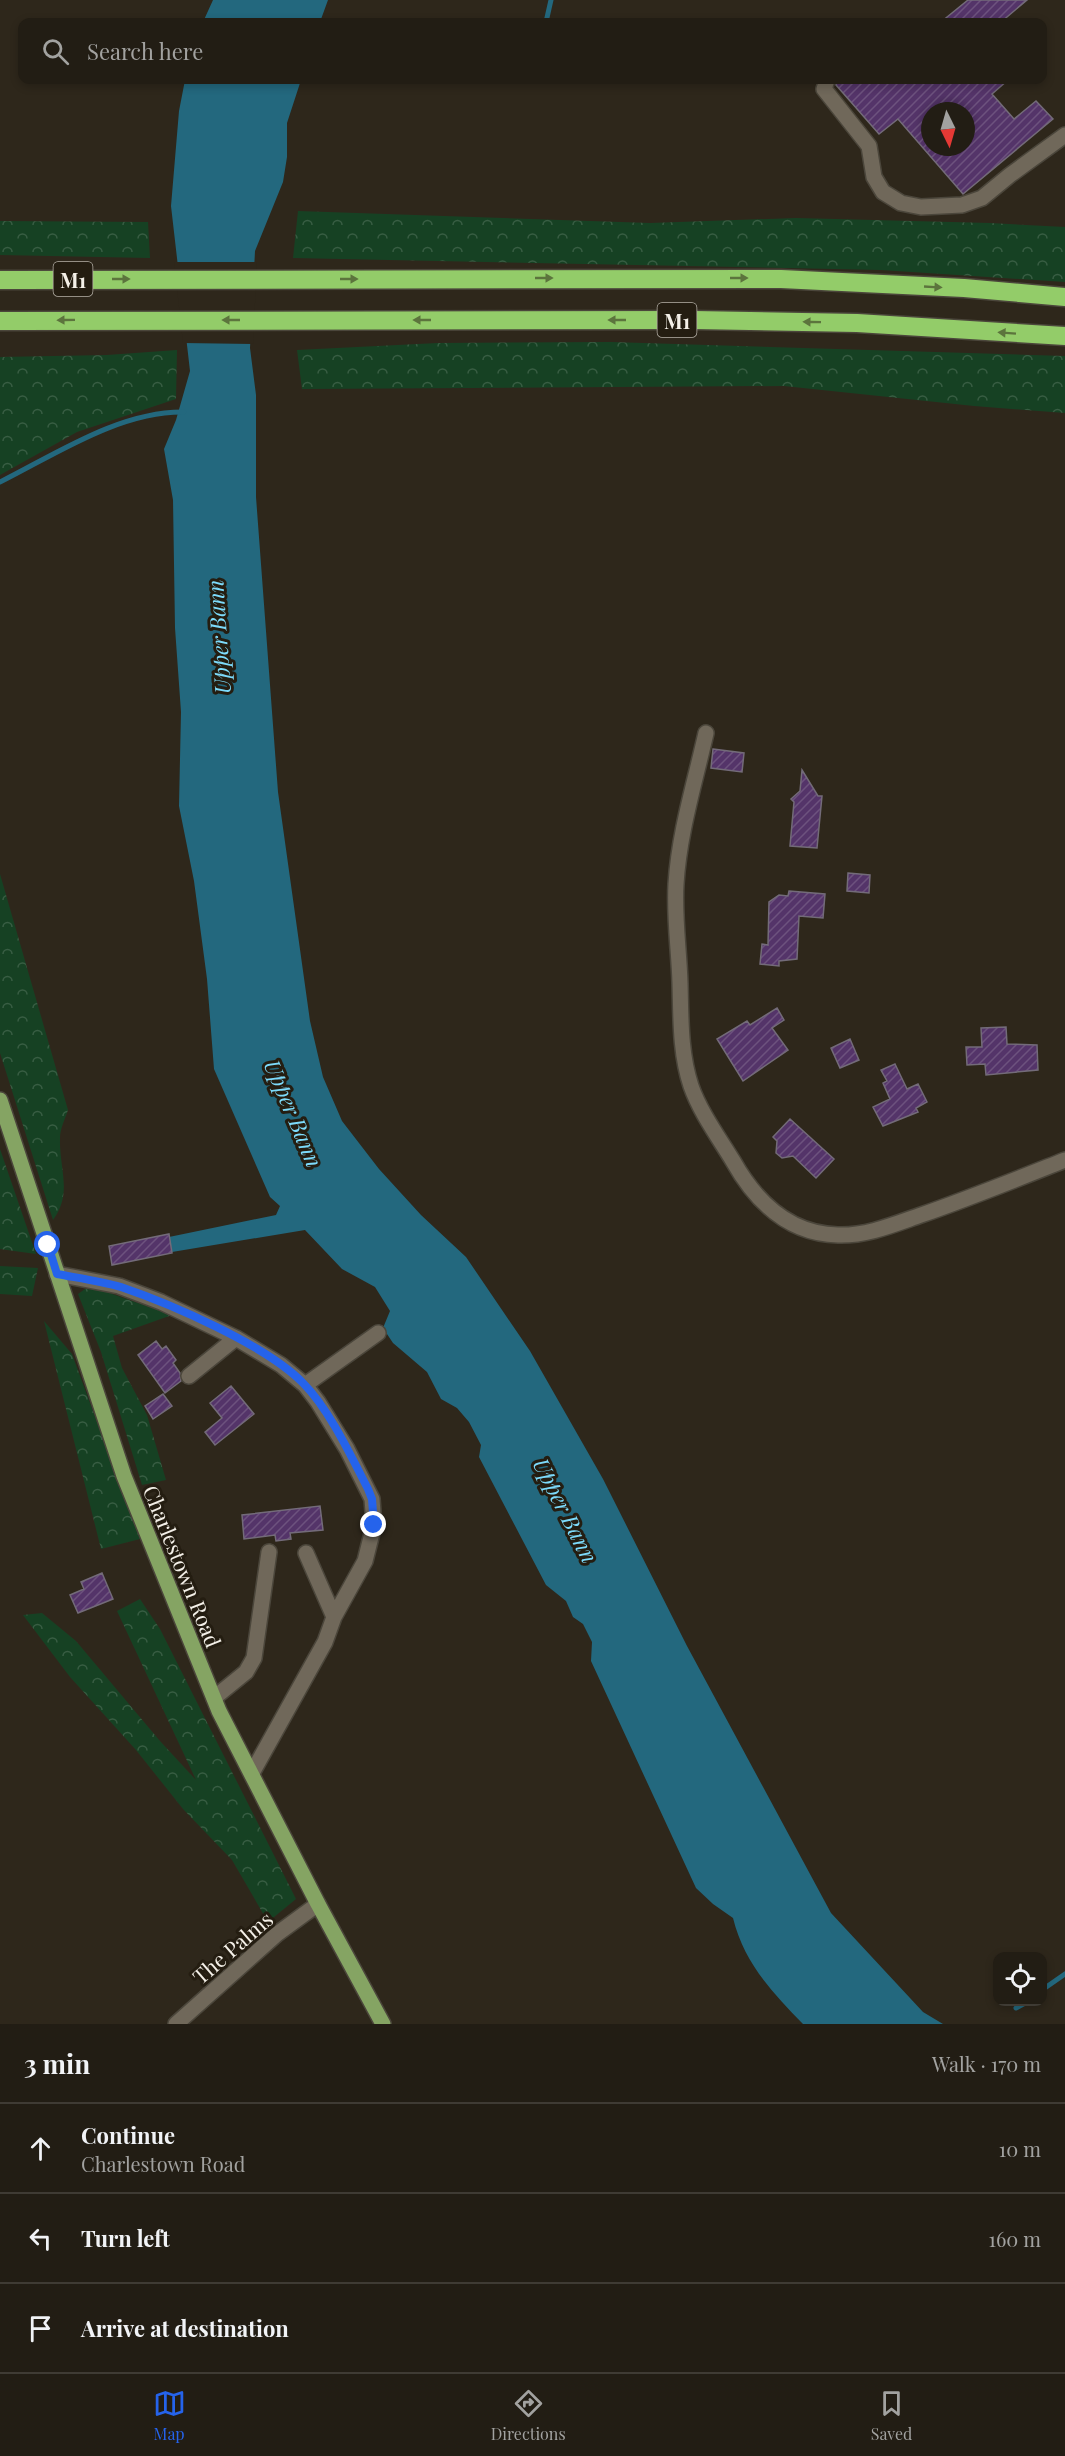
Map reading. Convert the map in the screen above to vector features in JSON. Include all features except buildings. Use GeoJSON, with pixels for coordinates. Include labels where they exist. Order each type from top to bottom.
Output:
{"type":"FeatureCollection","features":[{"type":"Feature","properties":{"kind":"highway","name":"M1"},"geometry":{"type":"LineString","coordinates":[[0,280],[781,279],[964,288],[1065,297]]}},
{"type":"Feature","properties":{"kind":"highway","name":"M1"},"geometry":{"type":"LineString","coordinates":[[0,321],[694,320],[857,323],[1065,336]]}},
{"type":"Feature","properties":{"kind":"main road","name":"Charlestown Road"},"geometry":{"type":"LineString","coordinates":[[0,1100],[124,1476],[214,1698],[318,1904],[383,2024]]}},
{"type":"Feature","properties":{"kind":"street"},"geometry":{"type":"LineString","coordinates":[[826,84],[825,89],[868,146],[874,177],[884,192],[901,203],[921,207],[962,206],[982,198],[1065,135]]}},
{"type":"Feature","properties":{"kind":"street"},"geometry":{"type":"LineString","coordinates":[[706,733],[688,812],[676,880],[675,909],[682,1041],[687,1070],[696,1096],[744,1181],[759,1199],[776,1215],[793,1226],[827,1234],[856,1234],[891,1226],[972,1198],[1065,1160]]}},
{"type":"Feature","properties":{"kind":"street"},"geometry":{"type":"LineString","coordinates":[[57,1274],[129,1290],[160,1302],[236,1338],[281,1365],[305,1384],[347,1449],[368,1489],[374,1513],[374,1525],[365,1561],[334,1617],[325,1642],[252,1773]]}},
{"type":"Feature","properties":{"kind":"street"},"geometry":{"type":"LineString","coordinates":[[305,1384],[378,1333]]}},
{"type":"Feature","properties":{"kind":"street"},"geometry":{"type":"LineString","coordinates":[[189,1376],[236,1338]]}},
{"type":"Feature","properties":{"kind":"street"},"geometry":{"type":"LineString","coordinates":[[214,1698],[246,1672],[254,1658],[269,1552]]}},
{"type":"Feature","properties":{"kind":"street"},"geometry":{"type":"LineString","coordinates":[[306,1553],[334,1617]]}},
{"type":"Feature","properties":{"kind":"street","name":"The Palms"},"geometry":{"type":"LineString","coordinates":[[176,2024],[277,1934],[318,1904]]}},
{"type":"Feature","properties":{"kind":"green space"},"geometry":{"type":"Polygon","coordinates":[[[298,211],[650,223],[796,218],[1065,227],[1065,282],[881,270],[293,258],[298,211]]]}},
{"type":"Feature","properties":{"kind":"green space"},"geometry":{"type":"Polygon","coordinates":[[[0,221],[148,222],[150,258],[0,255],[0,221]]]}},
{"type":"Feature","properties":{"kind":"green space"},"geometry":{"type":"Polygon","coordinates":[[[611,342],[1065,356],[1065,413],[784,386],[302,389],[297,350],[438,343],[611,342]]]}},
{"type":"Feature","properties":{"kind":"green space"},"geometry":{"type":"Polygon","coordinates":[[[177,350],[176,399],[77,432],[0,475],[0,357],[107,355],[177,350]]]}},
{"type":"Feature","properties":{"kind":"green space"},"geometry":{"type":"Polygon","coordinates":[[[0,874],[68,1110],[60,1138],[64,1190],[59,1210],[53,1220],[0,1053],[0,874]]]}},
{"type":"Feature","properties":{"kind":"green space"},"geometry":{"type":"Polygon","coordinates":[[[0,1149],[36,1254],[0,1249],[0,1149]]]}},
{"type":"Feature","properties":{"kind":"green space"},"geometry":{"type":"Polygon","coordinates":[[[0,1266],[38,1268],[32,1296],[0,1294],[0,1266]]]}},
{"type":"Feature","properties":{"kind":"green space"},"geometry":{"type":"Polygon","coordinates":[[[85,1289],[101,1290],[172,1315],[113,1336],[122,1368],[147,1415],[166,1480],[142,1485],[101,1352],[78,1294],[85,1289]]]}},
{"type":"Feature","properties":{"kind":"green space"},"geometry":{"type":"Polygon","coordinates":[[[44,1321],[72,1354],[140,1539],[101,1549],[44,1321]]]}},
{"type":"Feature","properties":{"kind":"green space"},"geometry":{"type":"Polygon","coordinates":[[[140,1599],[160,1629],[296,1899],[268,1922],[232,1860],[183,1809],[136,1750],[70,1677],[23,1615],[42,1613],[76,1641],[196,1780],[117,1611],[140,1599]]]}},
{"type":"Feature","properties":{"kind":"water"},"geometry":{"type":"Polygon","coordinates":[[[213,0],[328,0],[321,18],[205,18],[213,0]]]}},
{"type":"Feature","properties":{"kind":"water","name":"Upper Bann"},"geometry":{"type":"Polygon","coordinates":[[[184,84],[300,84],[287,123],[287,157],[283,182],[255,251],[250,348],[256,395],[256,497],[278,792],[310,1021],[323,1077],[342,1121],[379,1169],[421,1215],[466,1257],[530,1351],[603,1479],[687,1646],[831,1913],[923,2012],[943,2024],[803,2024],[760,1976],[744,1949],[733,1918],[696,1888],[591,1661],[592,1642],[583,1624],[573,1617],[566,1601],[546,1585],[479,1457],[481,1445],[469,1422],[457,1408],[441,1399],[427,1372],[393,1343],[383,1328],[390,1311],[375,1287],[342,1269],[305,1230],[172,1252],[169,1237],[276,1215],[280,1206],[270,1197],[214,1069],[207,979],[194,881],[179,806],[181,712],[175,628],[173,500],[164,449],[176,420],[190,371],[171,206],[179,111],[184,84]]]}},
{"type":"Feature","properties":{"kind":"pier"},"geometry":{"type":"Polygon","coordinates":[[[174,262],[257,262],[253,344],[183,343],[174,262]]]}},
{"type":"Feature","properties":{"kind":"waterway"},"geometry":{"type":"LineString","coordinates":[[547,18],[551,0]]}},
{"type":"Feature","properties":{"kind":"waterway"},"geometry":{"type":"LineString","coordinates":[[0,482],[112,426],[160,414],[184,412]]}},
{"type":"Feature","properties":{"kind":"waterway"},"geometry":{"type":"LineString","coordinates":[[1047,1987],[1065,1974]]}},
{"type":"Feature","properties":{"kind":"waterway"},"geometry":{"type":"LineString","coordinates":[[1016,2008],[1020,2006]]}},
{"type":"Feature","properties":{"kind":"route"},"geometry":{"type":"LineString","coordinates":[[48,1245],[57,1274],[119,1287],[160,1302],[236,1338],[281,1365],[305,1384],[347,1449],[368,1489],[372,1499],[374,1525]]}}]}
